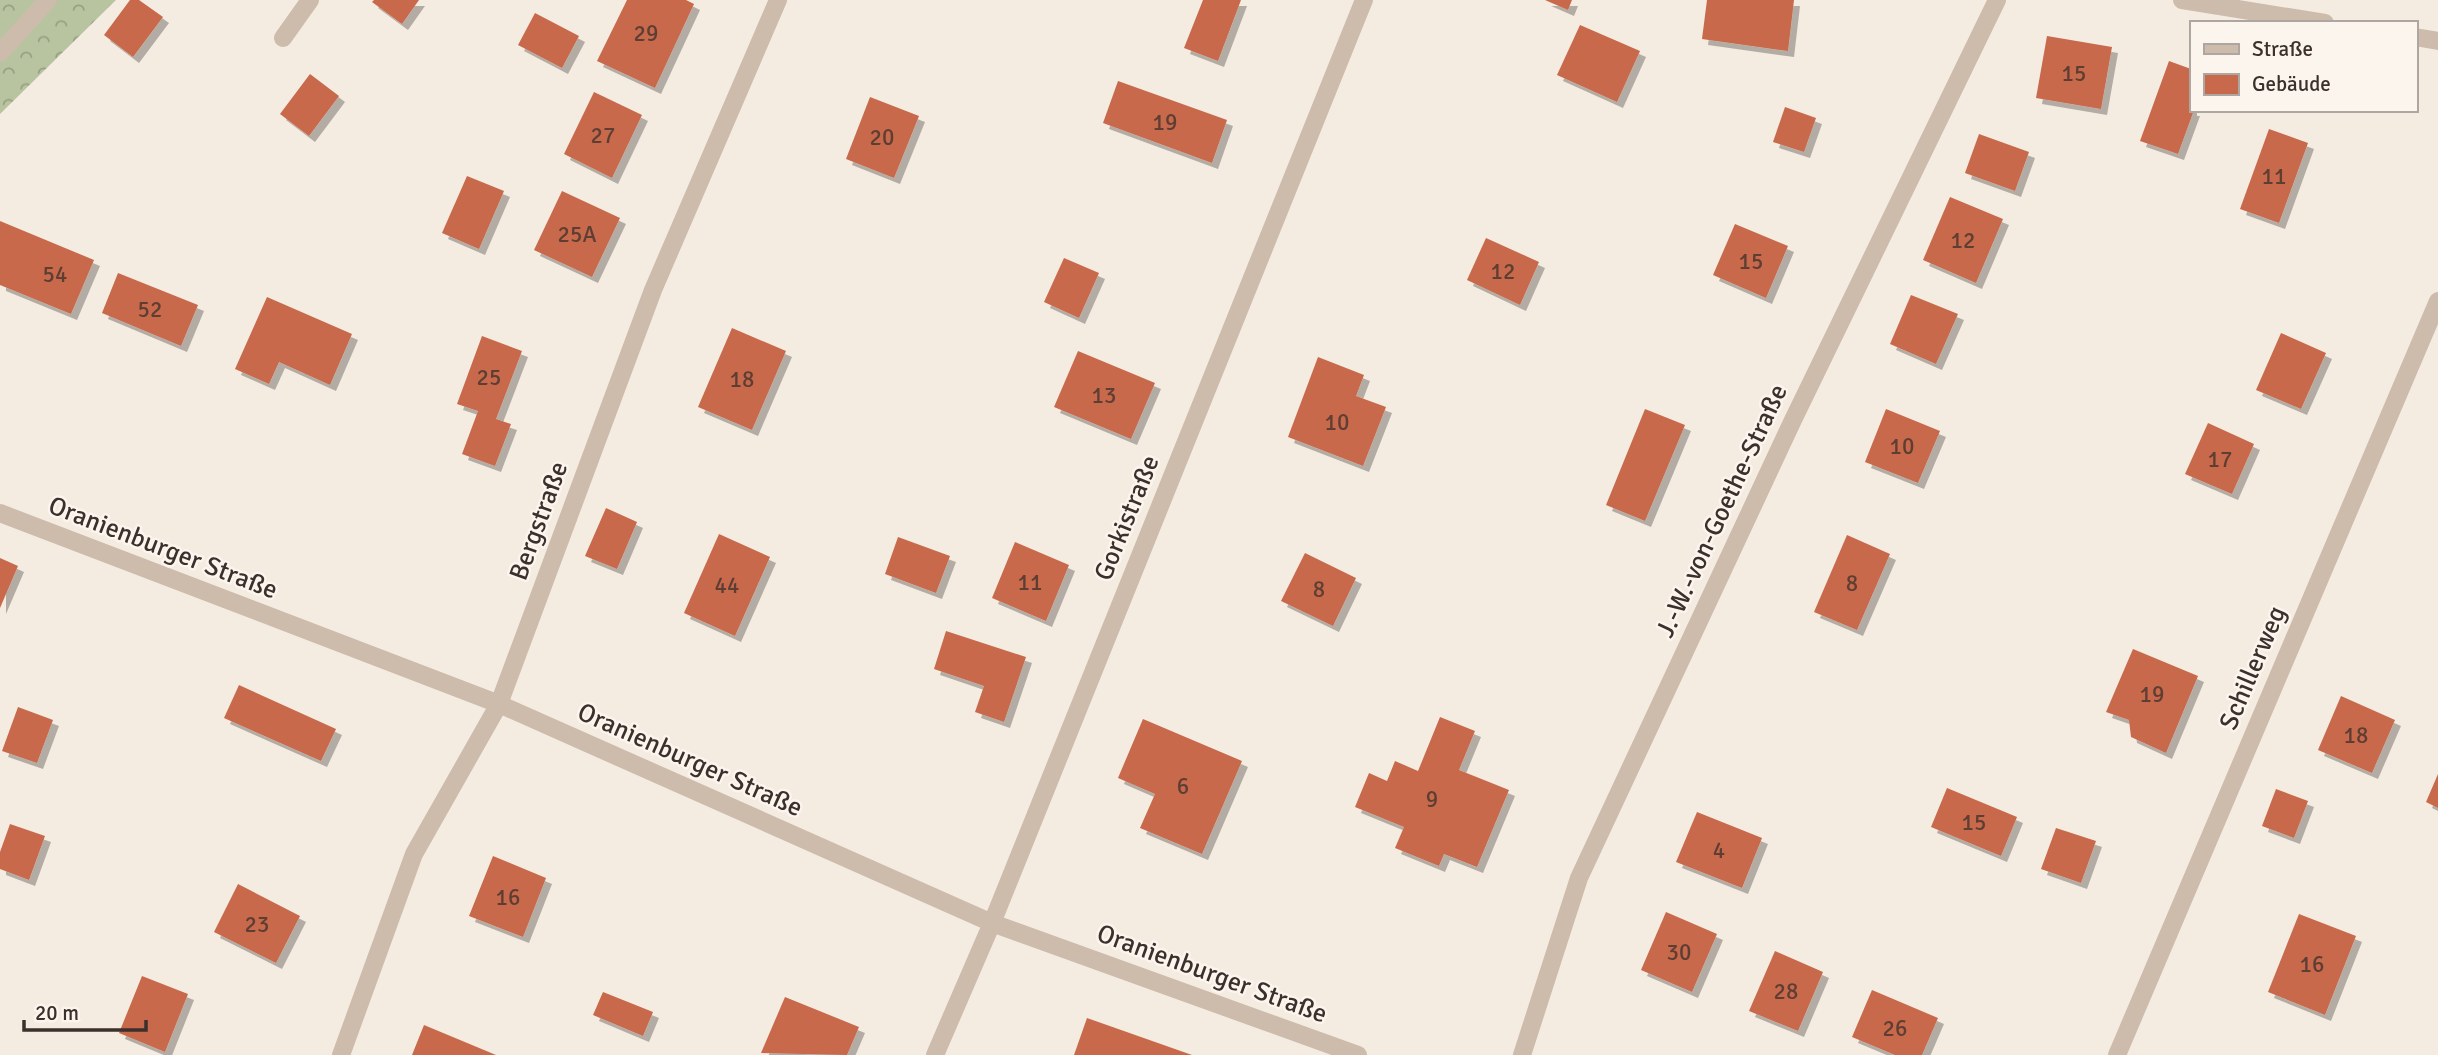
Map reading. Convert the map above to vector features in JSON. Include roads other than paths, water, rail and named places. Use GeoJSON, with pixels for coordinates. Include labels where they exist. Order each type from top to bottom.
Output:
{"type":"FeatureCollection","features":[{"type":"Feature","properties":{"kind":"street"},"geometry":{"type":"LineString","coordinates":[[0,52],[48,0]]}},
{"type":"Feature","properties":{"kind":"street"},"geometry":{"type":"LineString","coordinates":[[283,37],[310,0]]}},
{"type":"Feature","properties":{"kind":"street","name":"Bergstraße"},"geometry":{"type":"LineString","coordinates":[[341,1055],[414,854],[499,704],[653,290],[778,0]]}},
{"type":"Feature","properties":{"kind":"street","name":"Gorkistraße"},"geometry":{"type":"LineString","coordinates":[[935,1055],[992,923],[1364,0]]}},
{"type":"Feature","properties":{"kind":"street","name":"J.-W.-von-Goethe-Straße"},"geometry":{"type":"LineString","coordinates":[[1522,1055],[1579,878],[1793,420],[1997,0]]}},
{"type":"Feature","properties":{"kind":"street"},"geometry":{"type":"LineString","coordinates":[[2182,0],[2313,21]]}},
{"type":"Feature","properties":{"kind":"street"},"geometry":{"type":"LineString","coordinates":[[2417,37],[2438,41]]}},
{"type":"Feature","properties":{"kind":"street","name":"Schillerweg"},"geometry":{"type":"LineString","coordinates":[[2117,1055],[2438,301]]}},
{"type":"Feature","properties":{"kind":"street","name":"Oranienburger Straße"},"geometry":{"type":"LineString","coordinates":[[0,513],[499,704],[992,923],[1358,1055]]}}]}
